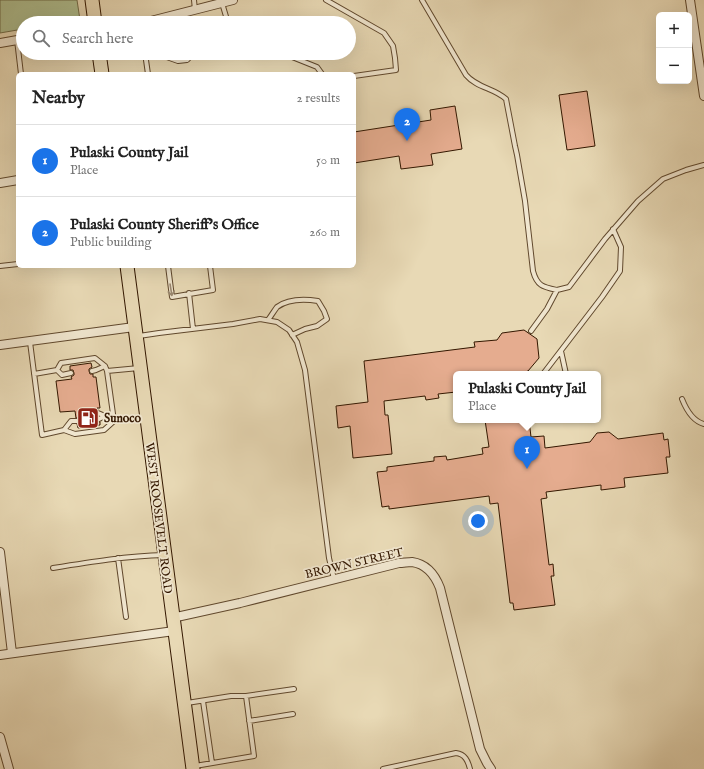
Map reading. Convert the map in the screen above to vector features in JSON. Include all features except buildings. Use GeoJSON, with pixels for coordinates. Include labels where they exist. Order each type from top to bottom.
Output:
{"type":"FeatureCollection","features":[{"type":"Feature","properties":{"kind":"main road"},"geometry":{"type":"LineString","coordinates":[[92,0],[94,16]]}},
{"type":"Feature","properties":{"kind":"main road"},"geometry":{"type":"LineString","coordinates":[[100,60],[102,72]]}},
{"type":"Feature","properties":{"kind":"main road","name":"WEST ROOSEVELT ROAD"},"geometry":{"type":"LineString","coordinates":[[127,268],[192,768]]}},
{"type":"Feature","properties":{"kind":"street"},"geometry":{"type":"LineString","coordinates":[[690,0],[704,96]]}},
{"type":"Feature","properties":{"kind":"street"},"geometry":{"type":"LineString","coordinates":[[171,16],[228,1]]}},
{"type":"Feature","properties":{"kind":"street"},"geometry":{"type":"LineString","coordinates":[[0,43],[16,41]]}},
{"type":"Feature","properties":{"kind":"street"},"geometry":{"type":"LineString","coordinates":[[0,183],[16,180]]}},
{"type":"Feature","properties":{"kind":"street"},"geometry":{"type":"LineString","coordinates":[[0,345],[135,332]]}},
{"type":"Feature","properties":{"kind":"street"},"geometry":{"type":"LineString","coordinates":[[0,552],[12,653]]}},
{"type":"Feature","properties":{"kind":"street","name":"BROWN STREET"},"geometry":{"type":"LineString","coordinates":[[172,618],[240,603],[399,563],[410,562],[420,564],[433,574],[440,588],[480,749],[491,769]]}},
{"type":"Feature","properties":{"kind":"street"},"geometry":{"type":"LineString","coordinates":[[0,655],[174,631]]}},
{"type":"Feature","properties":{"kind":"street"},"geometry":{"type":"LineString","coordinates":[[0,737],[8,769]]}},
{"type":"Feature","properties":{"kind":"lane"},"geometry":{"type":"LineString","coordinates":[[194,0],[195,10]]}},
{"type":"Feature","properties":{"kind":"lane"},"geometry":{"type":"LineString","coordinates":[[326,0],[354,16]]}},
{"type":"Feature","properties":{"kind":"lane"},"geometry":{"type":"LineString","coordinates":[[422,0],[470,80],[506,99],[525,201],[533,271],[535,278],[540,285],[557,290],[569,287],[613,229],[638,201],[663,179],[704,165]]}},
{"type":"Feature","properties":{"kind":"lane"},"geometry":{"type":"LineString","coordinates":[[228,1],[228,16]]}},
{"type":"Feature","properties":{"kind":"lane"},"geometry":{"type":"LineString","coordinates":[[356,17],[384,33],[393,46],[396,70],[356,76]]}},
{"type":"Feature","properties":{"kind":"lane"},"geometry":{"type":"LineString","coordinates":[[21,60],[22,72]]}},
{"type":"Feature","properties":{"kind":"lane"},"geometry":{"type":"LineString","coordinates":[[146,60],[148,72]]}},
{"type":"Feature","properties":{"kind":"lane"},"geometry":{"type":"LineString","coordinates":[[175,60],[187,60]]}},
{"type":"Feature","properties":{"kind":"lane"},"geometry":{"type":"LineString","coordinates":[[300,60],[317,67],[321,72]]}},
{"type":"Feature","properties":{"kind":"lane"},"geometry":{"type":"LineString","coordinates":[[545,371],[620,271],[621,247],[613,229]]}},
{"type":"Feature","properties":{"kind":"lane"},"geometry":{"type":"LineString","coordinates":[[0,266],[16,264]]}},
{"type":"Feature","properties":{"kind":"lane"},"geometry":{"type":"LineString","coordinates":[[168,268],[172,297],[213,290],[210,268]]}},
{"type":"Feature","properties":{"kind":"lane"},"geometry":{"type":"LineString","coordinates":[[531,331],[547,309],[557,290]]}},
{"type":"Feature","properties":{"kind":"lane"},"geometry":{"type":"LineString","coordinates":[[189,294],[193,329]]}},
{"type":"Feature","properties":{"kind":"lane"},"geometry":{"type":"LineString","coordinates":[[268,320],[277,308],[287,302],[308,300],[318,301],[327,319],[317,326],[305,329],[292,335]]}},
{"type":"Feature","properties":{"kind":"lane"},"geometry":{"type":"LineString","coordinates":[[135,332],[159,333],[260,319],[278,322],[289,330],[297,342],[305,370],[329,558],[334,580]]}},
{"type":"Feature","properties":{"kind":"lane"},"geometry":{"type":"LineString","coordinates":[[30,342],[42,434],[64,430],[75,434],[104,430],[114,421]]}},
{"type":"Feature","properties":{"kind":"lane"},"geometry":{"type":"LineString","coordinates":[[561,351],[565,371]]}},
{"type":"Feature","properties":{"kind":"lane"},"geometry":{"type":"LineString","coordinates":[[57,370],[61,363],[95,358],[105,366],[108,371],[114,421]]}},
{"type":"Feature","properties":{"kind":"lane"},"geometry":{"type":"LineString","coordinates":[[92,371],[105,366]]}},
{"type":"Feature","properties":{"kind":"lane"},"geometry":{"type":"LineString","coordinates":[[108,371],[140,368]]}},
{"type":"Feature","properties":{"kind":"lane"},"geometry":{"type":"LineString","coordinates":[[34,374],[57,370]]}},
{"type":"Feature","properties":{"kind":"lane"},"geometry":{"type":"LineString","coordinates":[[57,370],[62,375],[71,373]]}},
{"type":"Feature","properties":{"kind":"lane"},"geometry":{"type":"LineString","coordinates":[[682,399],[691,416],[698,423],[704,424]]}},
{"type":"Feature","properties":{"kind":"lane"},"geometry":{"type":"LineString","coordinates":[[98,413],[114,421],[147,418]]}},
{"type":"Feature","properties":{"kind":"lane"},"geometry":{"type":"LineString","coordinates":[[99,418],[104,416]]}},
{"type":"Feature","properties":{"kind":"lane"},"geometry":{"type":"LineString","coordinates":[[64,430],[71,421],[76,419]]}},
{"type":"Feature","properties":{"kind":"lane"},"geometry":{"type":"LineString","coordinates":[[53,568],[118,558],[164,555]]}},
{"type":"Feature","properties":{"kind":"lane"},"geometry":{"type":"LineString","coordinates":[[118,558],[126,617]]}},
{"type":"Feature","properties":{"kind":"lane"},"geometry":{"type":"LineString","coordinates":[[184,704],[231,696],[246,696],[294,689]]}},
{"type":"Feature","properties":{"kind":"lane"},"geometry":{"type":"LineString","coordinates":[[192,768],[254,756],[246,696]]}},
{"type":"Feature","properties":{"kind":"lane"},"geometry":{"type":"LineString","coordinates":[[203,700],[212,763]]}},
{"type":"Feature","properties":{"kind":"lane"},"geometry":{"type":"LineString","coordinates":[[249,721],[293,714]]}},
{"type":"Feature","properties":{"kind":"lane"},"geometry":{"type":"LineString","coordinates":[[383,769],[456,753],[460,753],[467,759],[470,769]]}},
{"type":"Feature","properties":{"kind":"green space"},"geometry":{"type":"Polygon","coordinates":[[[0,0],[77,0],[79,16],[16,16],[16,30],[0,33],[0,0]]]}},
{"type":"Feature","properties":{"kind":"place","name":"Pulaski County Sheriff's Office"},"geometry":{"type":"Point","coordinates":[407,141]}},
{"type":"Feature","properties":{"kind":"place","name":"Sunoco"},"geometry":{"type":"Point","coordinates":[88,418]}},
{"type":"Feature","properties":{"kind":"place","name":"Pulaski County Jail"},"geometry":{"type":"Point","coordinates":[527,469]}}]}
